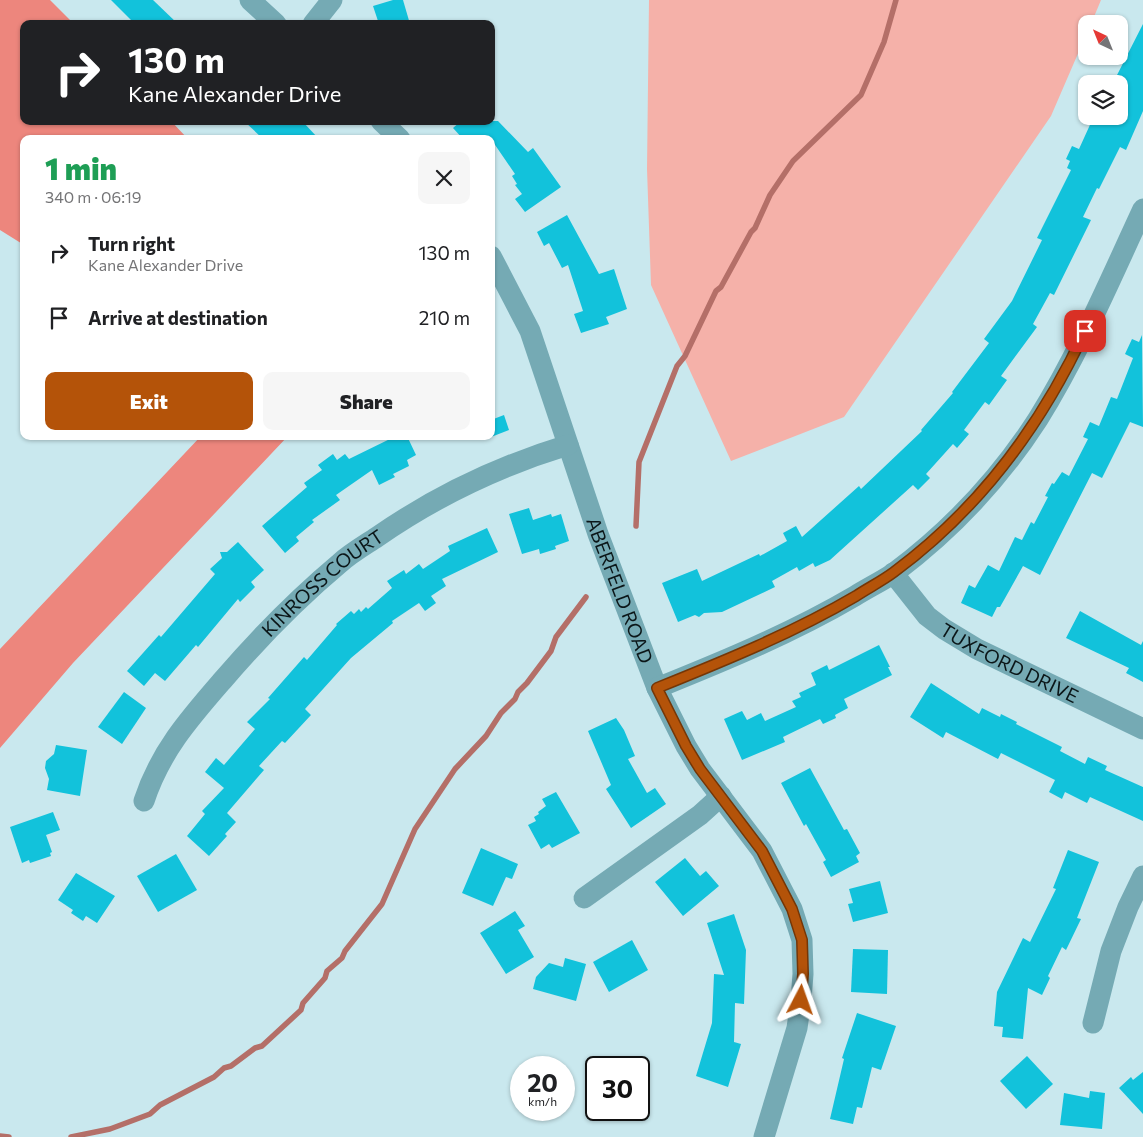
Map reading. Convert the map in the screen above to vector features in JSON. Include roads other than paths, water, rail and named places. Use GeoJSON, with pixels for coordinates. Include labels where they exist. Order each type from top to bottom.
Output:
{"type":"FeatureCollection","features":[{"type":"Feature","properties":{"kind":"street"},"geometry":{"type":"LineString","coordinates":[[250,0],[272,20]]}},
{"type":"Feature","properties":{"kind":"street"},"geometry":{"type":"LineString","coordinates":[[315,20],[332,0]]}},
{"type":"Feature","properties":{"kind":"street"},"geometry":{"type":"LineString","coordinates":[[385,125],[396,135]]}},
{"type":"Feature","properties":{"kind":"street"},"geometry":{"type":"LineString","coordinates":[[657,688],[796,629],[835,608],[893,573],[940,534],[980,495],[1008,462],[1069,366],[1143,209]]}},
{"type":"Feature","properties":{"kind":"street","name":"ABERFELD ROAD"},"geometry":{"type":"LineString","coordinates":[[495,264],[530,331],[598,534],[657,688],[686,746],[700,769],[762,851],[792,909],[802,940],[803,974],[797,1028],[764,1137]]}},
{"type":"Feature","properties":{"kind":"street","name":"KINROSS COURT"},"geometry":{"type":"LineString","coordinates":[[144,801],[157,770],[174,740],[198,709],[252,645],[341,562],[411,514],[478,478],[568,445]]}},
{"type":"Feature","properties":{"kind":"street","name":"TUXFORD DRIVE"},"geometry":{"type":"LineString","coordinates":[[893,573],[927,616],[944,629],[977,649],[1143,729]]}},
{"type":"Feature","properties":{"kind":"street"},"geometry":{"type":"LineString","coordinates":[[584,898],[700,815],[721,796]]}},
{"type":"Feature","properties":{"kind":"street"},"geometry":{"type":"LineString","coordinates":[[1093,1023],[1111,951],[1128,907],[1143,876]]}},
{"type":"Feature","properties":{"kind":"waterway"},"geometry":{"type":"LineString","coordinates":[[636,526],[639,462],[677,366],[685,356],[716,291],[721,287],[755,228],[770,195],[793,161],[861,95],[884,42],[896,0]]}},
{"type":"Feature","properties":{"kind":"waterway"},"geometry":{"type":"LineString","coordinates":[[71,1137],[110,1129],[150,1114],[160,1105],[214,1077],[224,1068],[231,1066],[255,1048],[262,1046],[301,1010],[303,1003],[325,978],[327,971],[342,958],[345,951],[382,904],[415,829],[455,769],[486,736],[501,713],[515,699],[518,692],[551,651],[556,637],[586,597]]}},
{"type":"Feature","properties":{"kind":"waterway"},"geometry":{"type":"LineString","coordinates":[[0,1136],[9,1137]]}}]}
